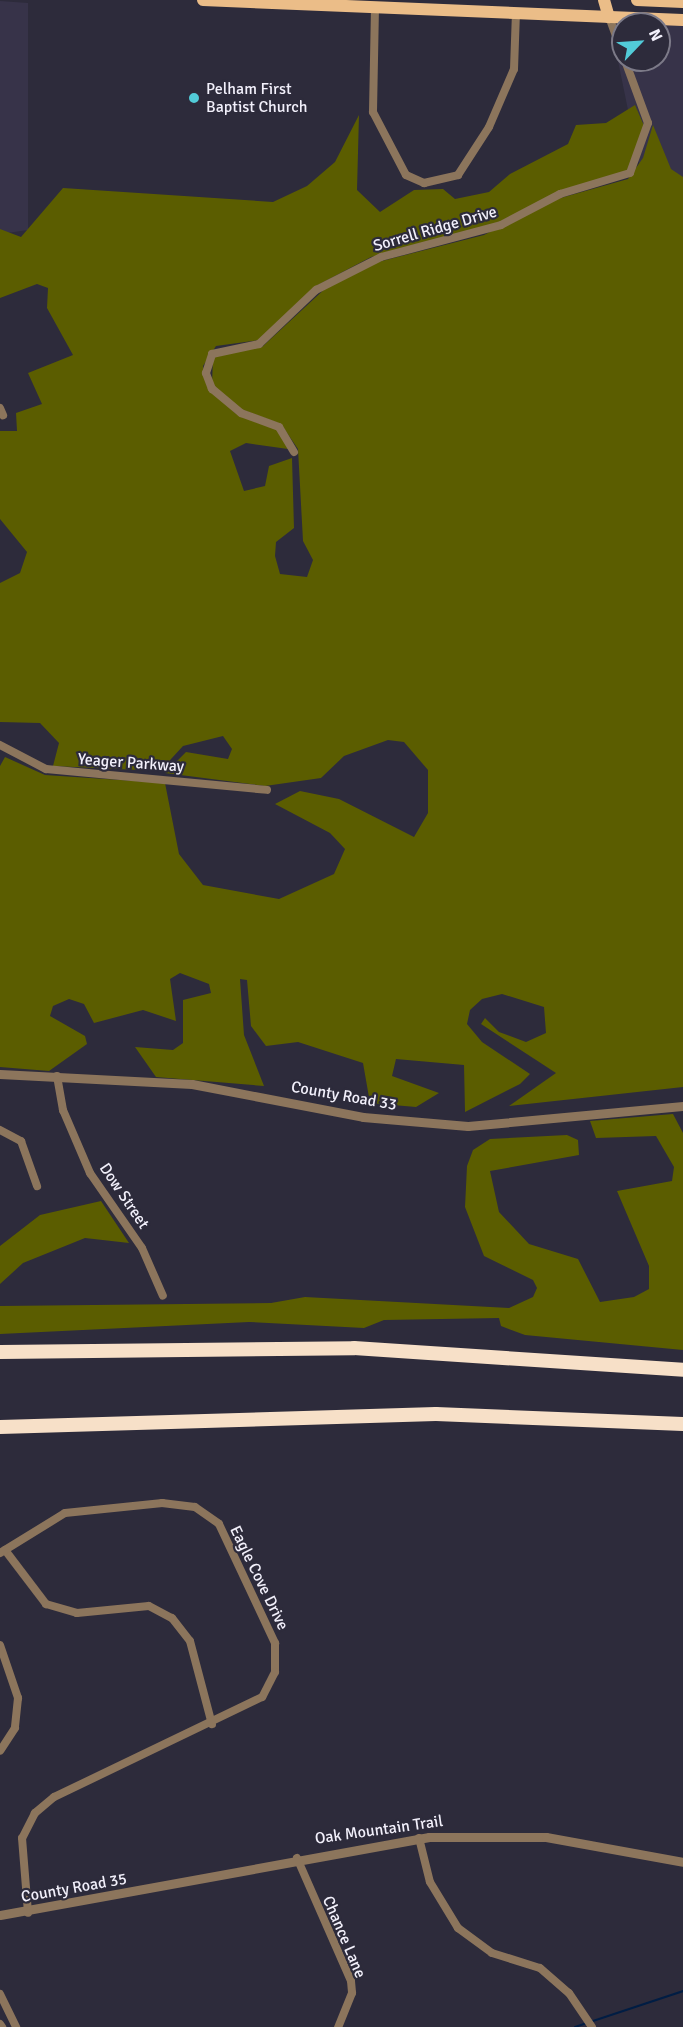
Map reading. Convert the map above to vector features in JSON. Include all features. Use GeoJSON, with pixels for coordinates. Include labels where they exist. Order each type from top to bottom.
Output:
{"type":"FeatureCollection","features":[{"type":"Feature","properties":{"kind":"highway"},"geometry":{"type":"LineString","coordinates":[[0,1353],[354,1348],[683,1370]]}},
{"type":"Feature","properties":{"kind":"highway"},"geometry":{"type":"LineString","coordinates":[[0,1427],[413,1414],[683,1424]]}},
{"type":"Feature","properties":{"kind":"main road"},"geometry":{"type":"LineString","coordinates":[[203,0],[375,4],[683,20]]}},
{"type":"Feature","properties":{"kind":"main road"},"geometry":{"type":"LineString","coordinates":[[516,13],[523,0]]}},
{"type":"Feature","properties":{"kind":"main road"},"geometry":{"type":"LineString","coordinates":[[604,0],[609,17]]}},
{"type":"Feature","properties":{"kind":"main road"},"geometry":{"type":"LineString","coordinates":[[637,0],[683,2]]}},
{"type":"Feature","properties":{"kind":"street"},"geometry":{"type":"LineString","coordinates":[[375,4],[373,112],[406,175],[424,183],[458,175],[489,127],[512,75],[516,13]]}},
{"type":"Feature","properties":{"kind":"street","name":"Sorrell Ridge Drive"},"geometry":{"type":"LineString","coordinates":[[294,452],[279,427],[236,410],[212,389],[206,373],[212,354],[259,344],[316,290],[381,257],[493,228],[560,194],[625,177],[638,160],[648,123],[609,17]]}},
{"type":"Feature","properties":{"kind":"street","name":"Yeager Parkway"},"geometry":{"type":"LineString","coordinates":[[0,745],[57,771],[267,790]]}},
{"type":"Feature","properties":{"kind":"street","name":"County Road 33"},"geometry":{"type":"LineString","coordinates":[[0,1074],[192,1084],[363,1117],[468,1126],[683,1106]]}},
{"type":"Feature","properties":{"kind":"street","name":"Dow Street"},"geometry":{"type":"LineString","coordinates":[[57,1076],[66,1118],[90,1173],[142,1248],[164,1296]]}},
{"type":"Feature","properties":{"kind":"street"},"geometry":{"type":"LineString","coordinates":[[0,1130],[21,1141],[37,1186]]}},
{"type":"Feature","properties":{"kind":"street","name":"Eagle Cove Drive"},"geometry":{"type":"LineString","coordinates":[[3,1552],[65,1513],[102,1507],[162,1503],[195,1508],[219,1524],[275,1643],[275,1672],[262,1697],[212,1724],[54,1797],[35,1813],[22,1838],[28,1913]]}},
{"type":"Feature","properties":{"kind":"street"},"geometry":{"type":"LineString","coordinates":[[3,1552],[46,1604],[77,1613],[149,1606],[172,1618],[190,1641],[212,1724]]}},
{"type":"Feature","properties":{"kind":"street"},"geometry":{"type":"LineString","coordinates":[[0,1645],[15,1676],[18,1698],[14,1731],[0,1751]]}},
{"type":"Feature","properties":{"kind":"street"},"geometry":{"type":"LineString","coordinates":[[419,1838],[429,1882],[458,1928],[492,1953],[540,1968],[585,2016],[591,2026]]}},
{"type":"Feature","properties":{"kind":"street","name":"Oak Mountain Trail"},"geometry":{"type":"LineString","coordinates":[[153,1888],[297,1858],[419,1838],[546,1838],[683,1862]]}},
{"type":"Feature","properties":{"kind":"street","name":"Chance Lane"},"geometry":{"type":"LineString","coordinates":[[297,1858],[351,1981],[338,2027]]}},
{"type":"Feature","properties":{"kind":"street","name":"County Road 35"},"geometry":{"type":"LineString","coordinates":[[0,1915],[28,1913],[153,1888]]}},
{"type":"Feature","properties":{"kind":"street"},"geometry":{"type":"LineString","coordinates":[[0,1994],[16,2027]]}},
{"type":"Feature","properties":{"kind":"shaded area"},"geometry":{"type":"Polygon","coordinates":[[[0,1],[28,3],[28,230],[0,234],[0,1]]]}},
{"type":"Feature","properties":{"kind":"shaded area"},"geometry":{"type":"Polygon","coordinates":[[[671,18],[683,18],[683,202],[645,193],[620,72],[671,72],[671,18]]]}},
{"type":"Feature","properties":{"kind":"shaded area"},"geometry":{"type":"Polygon","coordinates":[[[635,105],[645,128],[633,165],[625,174],[584,184],[483,229],[371,257],[314,287],[259,340],[216,346],[203,366],[208,388],[235,413],[279,430],[288,449],[246,443],[230,451],[244,491],[265,486],[269,466],[292,458],[294,528],[276,542],[275,556],[280,574],[307,577],[313,560],[303,541],[298,449],[281,424],[238,408],[212,386],[213,355],[262,347],[329,285],[374,263],[484,235],[550,201],[628,179],[643,158],[653,125],[671,169],[683,177],[683,1087],[509,1106],[556,1073],[481,1024],[485,1018],[499,1032],[526,1042],[546,1033],[544,1007],[502,994],[482,999],[470,1010],[467,1024],[482,1042],[530,1074],[520,1084],[465,1112],[464,1065],[396,1059],[392,1076],[439,1093],[416,1107],[370,1103],[363,1063],[298,1042],[266,1046],[251,1026],[247,980],[240,979],[244,1035],[264,1086],[156,1077],[135,1047],[173,1050],[183,1043],[183,1000],[211,993],[209,984],[180,973],[170,979],[176,1021],[143,1010],[94,1023],[84,1004],[69,999],[53,1006],[50,1016],[85,1036],[87,1044],[49,1071],[0,1067],[0,766],[5,757],[45,775],[165,783],[179,854],[203,885],[279,899],[334,874],[345,849],[330,833],[275,804],[300,791],[339,799],[414,837],[428,813],[428,770],[404,742],[388,740],[344,756],[321,778],[265,786],[165,773],[186,752],[228,759],[232,749],[223,736],[183,746],[160,771],[53,766],[59,743],[40,723],[0,722],[0,583],[20,573],[27,552],[0,519],[0,431],[17,431],[16,413],[42,404],[28,373],[73,355],[47,308],[48,288],[37,284],[0,298],[0,229],[21,237],[63,188],[273,202],[307,186],[335,162],[359,115],[357,190],[380,212],[414,190],[443,189],[455,199],[489,192],[510,174],[568,144],[576,125],[606,123],[635,105]]]}},
{"type":"Feature","properties":{"kind":"shaded area"},"geometry":{"type":"Polygon","coordinates":[[[673,1114],[683,1133],[683,1350],[525,1335],[501,1326],[499,1318],[384,1320],[364,1328],[249,1322],[0,1334],[0,1306],[271,1303],[305,1297],[509,1308],[533,1297],[537,1288],[533,1280],[484,1256],[465,1207],[467,1166],[473,1150],[490,1139],[567,1135],[578,1140],[579,1155],[490,1171],[499,1212],[529,1244],[578,1259],[600,1302],[634,1297],[649,1289],[649,1266],[617,1191],[672,1181],[674,1167],[656,1136],[596,1138],[590,1121],[673,1114]]]}},
{"type":"Feature","properties":{"kind":"shaded area"},"geometry":{"type":"Polygon","coordinates":[[[101,1201],[129,1243],[85,1238],[23,1263],[0,1284],[0,1246],[40,1215],[101,1201]]]}},
{"type":"Feature","properties":{"kind":"waterway"},"geometry":{"type":"LineString","coordinates":[[575,2027],[683,1991]]}},
{"type":"Feature","properties":{"kind":"place","name":"Pelham First Baptist Church"},"geometry":{"type":"Point","coordinates":[194,98]}}]}
